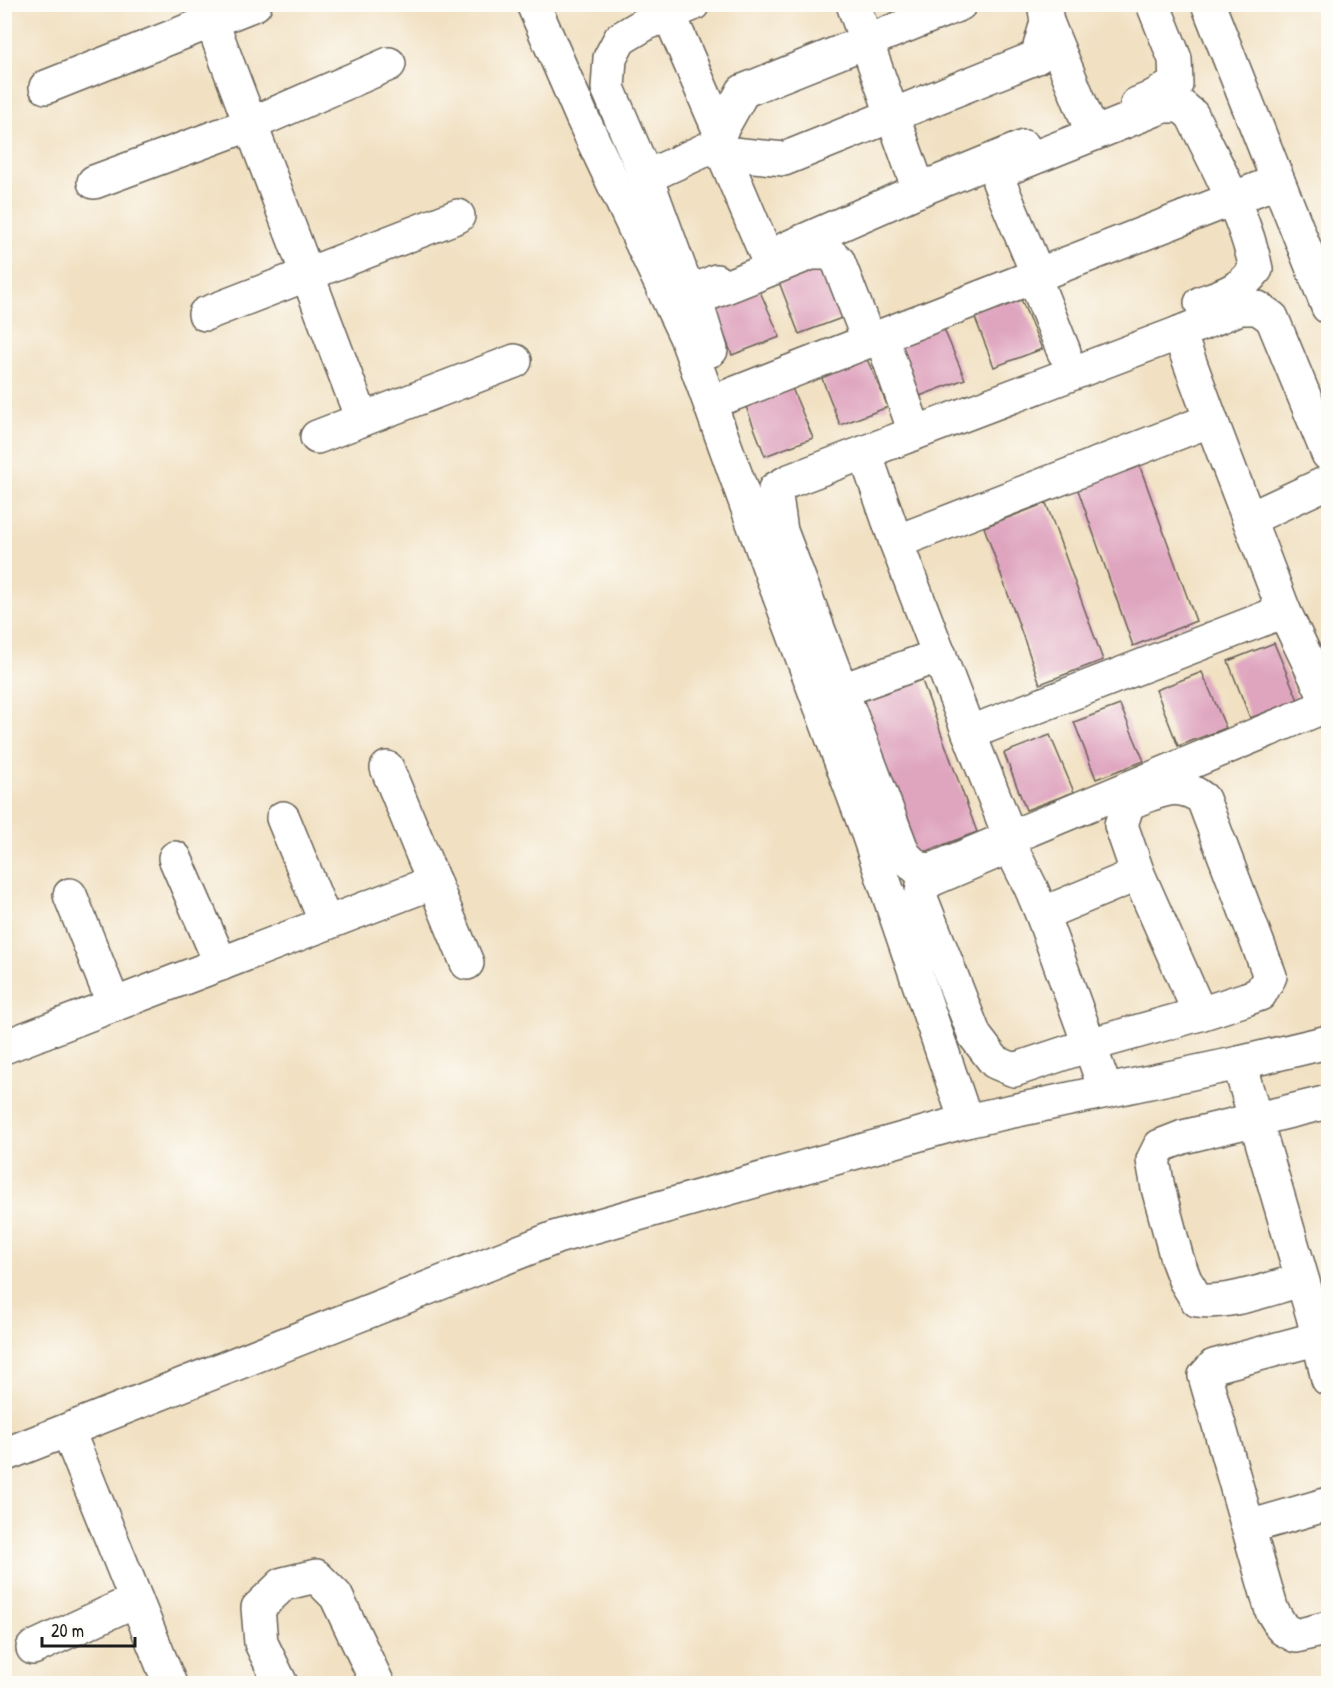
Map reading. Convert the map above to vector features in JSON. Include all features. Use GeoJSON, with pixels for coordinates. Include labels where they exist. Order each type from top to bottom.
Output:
{"type":"FeatureCollection","features":[{"type":"Feature","properties":{"kind":"street"},"geometry":{"type":"LineString","coordinates":[[46,87],[209,13],[255,4]]}},
{"type":"Feature","properties":{"kind":"street"},"geometry":{"type":"LineString","coordinates":[[533,4],[587,128],[686,337],[829,695],[904,855],[917,868],[932,870],[1329,704],[1284,612],[1179,333]]}},
{"type":"Feature","properties":{"kind":"street"},"geometry":{"type":"LineString","coordinates":[[853,4],[919,190]]}},
{"type":"Feature","properties":{"kind":"street"},"geometry":{"type":"LineString","coordinates":[[719,143],[743,91],[960,4]]}},
{"type":"Feature","properties":{"kind":"street"},"geometry":{"type":"LineString","coordinates":[[766,257],[719,143],[681,9],[645,24],[621,39],[610,58],[608,88],[646,177],[683,278],[694,288],[703,287],[919,190],[1149,99],[1176,84],[1174,59],[1153,4]]}},
{"type":"Feature","properties":{"kind":"street"},"geometry":{"type":"LineString","coordinates":[[1208,4],[1329,307]]}},
{"type":"Feature","properties":{"kind":"street"},"geometry":{"type":"LineString","coordinates":[[1047,10],[1088,122]]}},
{"type":"Feature","properties":{"kind":"street"},"geometry":{"type":"LineString","coordinates":[[646,177],[719,143],[784,159],[1037,57],[1047,10]]}},
{"type":"Feature","properties":{"kind":"street"},"geometry":{"type":"LineString","coordinates":[[209,13],[362,419]]}},
{"type":"Feature","properties":{"kind":"street"},"geometry":{"type":"LineString","coordinates":[[94,182],[251,124],[389,64]]}},
{"type":"Feature","properties":{"kind":"street"},"geometry":{"type":"LineString","coordinates":[[910,418],[838,261],[829,253],[811,253],[703,296],[698,308],[700,316],[728,396],[753,462],[758,469],[766,471],[910,418],[1064,352],[1236,290],[1256,269],[1252,250],[1232,199],[1192,115],[1181,106],[1164,106],[1006,169],[999,182],[1064,352]]}},
{"type":"Feature","properties":{"kind":"street"},"geometry":{"type":"LineString","coordinates":[[728,396],[1278,181]]}},
{"type":"Feature","properties":{"kind":"street"},"geometry":{"type":"LineString","coordinates":[[205,314],[458,216]]}},
{"type":"Feature","properties":{"kind":"street"},"geometry":{"type":"LineString","coordinates":[[966,1121],[868,834],[781,531],[775,489],[789,481],[1240,308],[1258,308],[1272,318],[1329,453]]}},
{"type":"Feature","properties":{"kind":"street"},"geometry":{"type":"LineString","coordinates":[[317,437],[515,361]]}},
{"type":"Feature","properties":{"kind":"street"},"geometry":{"type":"LineString","coordinates":[[896,542],[1211,420]]}},
{"type":"Feature","properties":{"kind":"street"},"geometry":{"type":"LineString","coordinates":[[865,453],[896,542],[1010,837]]}},
{"type":"Feature","properties":{"kind":"street"},"geometry":{"type":"LineString","coordinates":[[1249,519],[1329,482]]}},
{"type":"Feature","properties":{"kind":"street"},"geometry":{"type":"LineString","coordinates":[[969,733],[1284,612]]}},
{"type":"Feature","properties":{"kind":"street"},"geometry":{"type":"LineString","coordinates":[[829,695],[940,655]]}},
{"type":"Feature","properties":{"kind":"street"},"geometry":{"type":"LineString","coordinates":[[387,768],[467,963]]}},
{"type":"Feature","properties":{"kind":"street"},"geometry":{"type":"LineString","coordinates":[[1106,1091],[1089,1045],[1042,914],[1010,846],[923,885],[921,898],[975,1036],[996,1062],[1014,1070],[1089,1045],[1200,1014],[1260,994],[1270,976],[1203,799],[1193,791],[1174,787],[1128,803],[1121,825],[1138,874],[1200,1014]]}},
{"type":"Feature","properties":{"kind":"street"},"geometry":{"type":"LineString","coordinates":[[283,818],[326,923]]}},
{"type":"Feature","properties":{"kind":"street"},"geometry":{"type":"LineString","coordinates":[[175,858],[221,964]]}},
{"type":"Feature","properties":{"kind":"street"},"geometry":{"type":"LineString","coordinates":[[1042,914],[1138,874]]}},
{"type":"Feature","properties":{"kind":"street"},"geometry":{"type":"LineString","coordinates":[[7,1039],[114,1005],[434,882]]}},
{"type":"Feature","properties":{"kind":"street"},"geometry":{"type":"LineString","coordinates":[[70,895],[114,1005]]}},
{"type":"Feature","properties":{"kind":"street"},"geometry":{"type":"LineString","coordinates":[[4,1455],[557,1237],[966,1121],[1329,1042]]}},
{"type":"Feature","properties":{"kind":"street"},"geometry":{"type":"LineString","coordinates":[[1239,1063],[1302,1280],[1320,1322],[1329,1378]]}},
{"type":"Feature","properties":{"kind":"street"},"geometry":{"type":"LineString","coordinates":[[1302,1280],[1235,1298],[1210,1302],[1197,1300],[1185,1280],[1177,1259],[1153,1160],[1160,1146],[1184,1137],[1329,1102]]}},
{"type":"Feature","properties":{"kind":"street"},"geometry":{"type":"LineString","coordinates":[[1320,1322],[1214,1366],[1205,1376],[1272,1611],[1283,1629],[1296,1636],[1329,1628]]}},
{"type":"Feature","properties":{"kind":"street"},"geometry":{"type":"LineString","coordinates":[[68,1431],[170,1683]]}},
{"type":"Feature","properties":{"kind":"street"},"geometry":{"type":"LineString","coordinates":[[1249,1527],[1329,1504]]}},
{"type":"Feature","properties":{"kind":"street"},"geometry":{"type":"LineString","coordinates":[[281,1683],[261,1642],[258,1608],[283,1584],[316,1576],[336,1596],[378,1683]]}},
{"type":"Feature","properties":{"kind":"street"},"geometry":{"type":"LineString","coordinates":[[33,1648],[136,1600]]}},
{"type":"Feature","properties":{"kind":"building"},"geometry":{"type":"Polygon","coordinates":[[[822,259],[847,316],[799,334],[777,277],[822,259]]]}},
{"type":"Feature","properties":{"kind":"building"},"geometry":{"type":"Polygon","coordinates":[[[755,280],[780,337],[732,355],[710,298],[755,280]]]}},
{"type":"Feature","properties":{"kind":"building"},"geometry":{"type":"Polygon","coordinates":[[[1018,292],[1042,349],[994,367],[972,310],[1018,292]]]}},
{"type":"Feature","properties":{"kind":"building"},"geometry":{"type":"Polygon","coordinates":[[[941,322],[965,379],[917,397],[895,340],[941,322]]]}},
{"type":"Feature","properties":{"kind":"building"},"geometry":{"type":"Polygon","coordinates":[[[863,350],[888,407],[840,425],[818,368],[863,350]]]}},
{"type":"Feature","properties":{"kind":"building"},"geometry":{"type":"Polygon","coordinates":[[[789,381],[813,438],[765,456],[743,399],[789,381]]]}},
{"type":"Feature","properties":{"kind":"building"},"geometry":{"type":"Polygon","coordinates":[[[1139,464],[1196,621],[1133,646],[1077,487],[1139,464]]]}},
{"type":"Feature","properties":{"kind":"building"},"geometry":{"type":"Polygon","coordinates":[[[1046,503],[1103,660],[1040,684],[984,527],[1046,503]]]}},
{"type":"Feature","properties":{"kind":"building"},"geometry":{"type":"Polygon","coordinates":[[[1274,643],[1298,700],[1250,718],[1228,661],[1274,643]]]}},
{"type":"Feature","properties":{"kind":"building"},"geometry":{"type":"Polygon","coordinates":[[[1202,672],[1226,728],[1178,746],[1156,690],[1202,672]]]}},
{"type":"Feature","properties":{"kind":"building"},"geometry":{"type":"Polygon","coordinates":[[[920,675],[977,832],[914,856],[858,698],[920,675]]]}},
{"type":"Feature","properties":{"kind":"building"},"geometry":{"type":"Polygon","coordinates":[[[1120,705],[1144,761],[1096,779],[1074,722],[1120,705]]]}},
{"type":"Feature","properties":{"kind":"building"},"geometry":{"type":"Polygon","coordinates":[[[1050,735],[1074,792],[1026,810],[1004,753],[1050,735]]]}}]}
